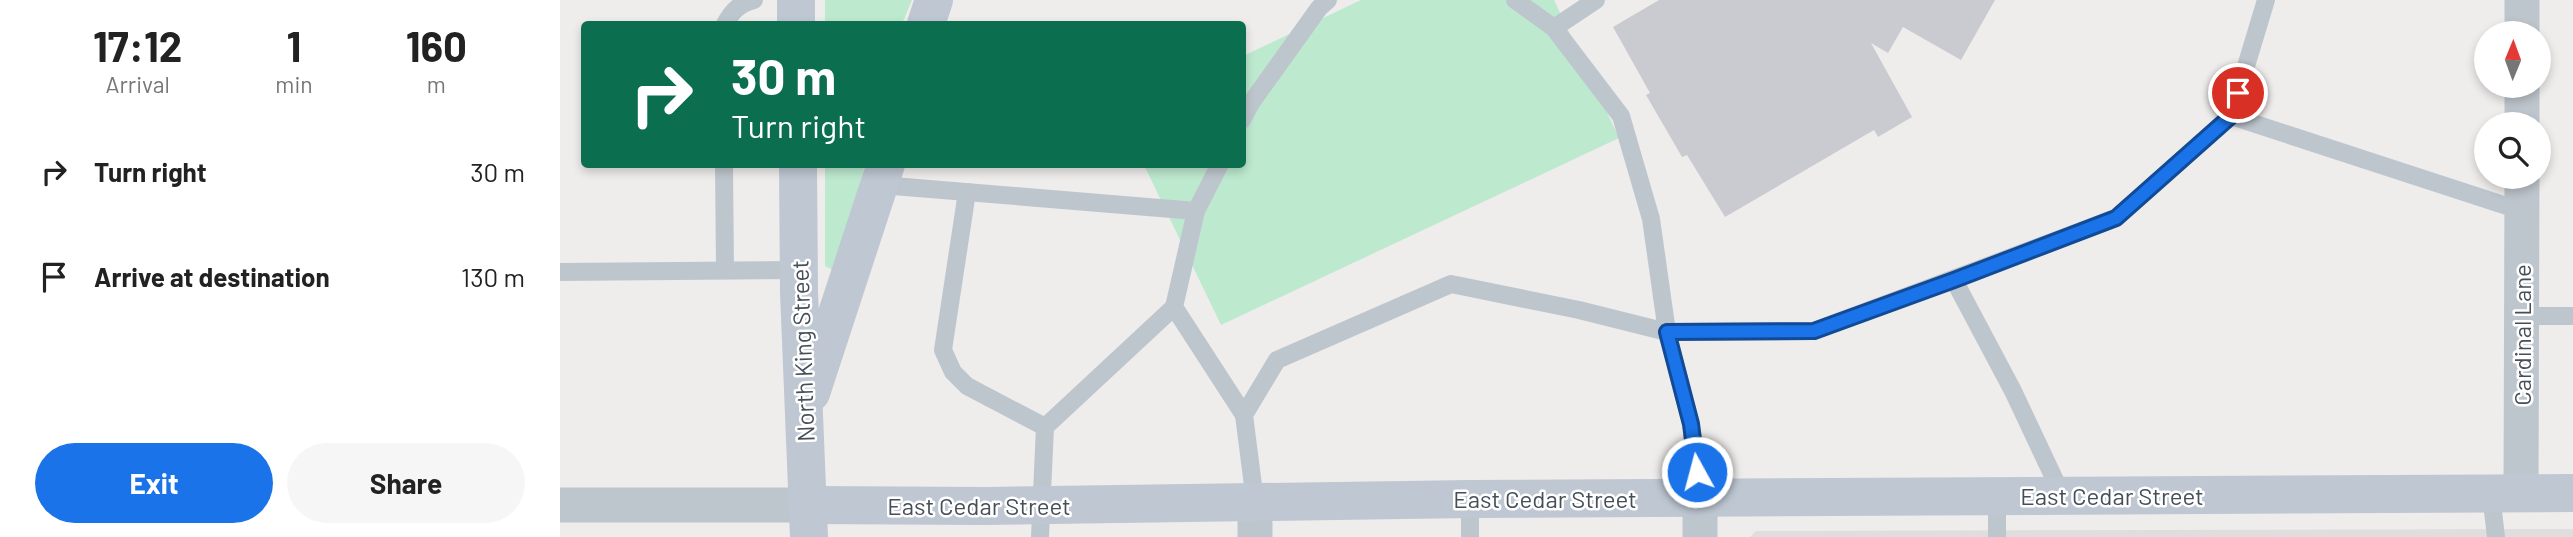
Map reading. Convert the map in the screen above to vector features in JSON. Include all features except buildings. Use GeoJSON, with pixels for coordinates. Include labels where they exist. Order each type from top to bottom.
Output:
{"type":"FeatureCollection","features":[{"type":"Feature","properties":{"kind":"street"},"geometry":{"type":"LineString","coordinates":[[796,0],[796,21]]}},
{"type":"Feature","properties":{"kind":"street"},"geometry":{"type":"LineString","coordinates":[[927,21],[934,0]]}},
{"type":"Feature","properties":{"kind":"street"},"geometry":{"type":"LineString","coordinates":[[2522,0],[2522,21]]}},
{"type":"Feature","properties":{"kind":"street","name":"North King Street"},"geometry":{"type":"LineString","coordinates":[[798,168],[808,521]]}},
{"type":"Feature","properties":{"kind":"street"},"geometry":{"type":"LineString","coordinates":[[804,415],[883,175]]}},
{"type":"Feature","properties":{"kind":"street","name":"Cardinal Lane"},"geometry":{"type":"LineString","coordinates":[[2506,494],[2521,316],[2522,194]]}},
{"type":"Feature","properties":{"kind":"street","name":"East Cedar Street"},"geometry":{"type":"LineString","coordinates":[[560,505],[808,521],[1040,521],[1255,519],[1470,499],[2573,493]]}},
{"type":"Feature","properties":{"kind":"street"},"geometry":{"type":"LineString","coordinates":[[1700,497],[1700,537]]}},
{"type":"Feature","properties":{"kind":"lane"},"geometry":{"type":"LineString","coordinates":[[727,21],[743,3],[754,0]]}},
{"type":"Feature","properties":{"kind":"lane"},"geometry":{"type":"LineString","coordinates":[[1246,112],[1319,8],[1328,0]]}},
{"type":"Feature","properties":{"kind":"lane"},"geometry":{"type":"LineString","coordinates":[[1515,0],[1554,28],[1621,116],[1651,219],[1667,332],[1691,424],[1700,497]]}},
{"type":"Feature","properties":{"kind":"lane"},"geometry":{"type":"LineString","coordinates":[[1554,28],[1596,0]]}},
{"type":"Feature","properties":{"kind":"lane"},"geometry":{"type":"LineString","coordinates":[[1244,415],[1277,360],[1451,284],[1579,310],[1667,332],[1814,331],[2116,218],[2231,116],[2266,0]]}},
{"type":"Feature","properties":{"kind":"lane"},"geometry":{"type":"LineString","coordinates":[[2231,116],[2522,194]]}},
{"type":"Feature","properties":{"kind":"lane"},"geometry":{"type":"LineString","coordinates":[[724,168],[725,270]]}},
{"type":"Feature","properties":{"kind":"lane"},"geometry":{"type":"LineString","coordinates":[[1040,521],[1045,427],[1174,307],[1196,211],[1218,168]]}},
{"type":"Feature","properties":{"kind":"lane"},"geometry":{"type":"LineString","coordinates":[[883,175],[967,192],[1196,211]]}},
{"type":"Feature","properties":{"kind":"lane"},"geometry":{"type":"LineString","coordinates":[[967,192],[943,350],[953,372],[967,386],[1045,427]]}},
{"type":"Feature","properties":{"kind":"lane"},"geometry":{"type":"LineString","coordinates":[[560,272],[799,270]]}},
{"type":"Feature","properties":{"kind":"lane"},"geometry":{"type":"LineString","coordinates":[[1954,280],[2062,495]]}},
{"type":"Feature","properties":{"kind":"lane"},"geometry":{"type":"LineString","coordinates":[[1174,307],[1244,415],[1255,519]]}},
{"type":"Feature","properties":{"kind":"lane"},"geometry":{"type":"LineString","coordinates":[[2521,316],[2573,316]]}},
{"type":"Feature","properties":{"kind":"lane"},"geometry":{"type":"LineString","coordinates":[[2496,537],[2506,494]]}},
{"type":"Feature","properties":{"kind":"lane"},"geometry":{"type":"LineString","coordinates":[[1997,496],[1997,537]]}},
{"type":"Feature","properties":{"kind":"lane"},"geometry":{"type":"LineString","coordinates":[[1470,499],[1470,537]]}},
{"type":"Feature","properties":{"kind":"shaded area"},"geometry":{"type":"Polygon","coordinates":[[[2573,529],[2573,537],[1750,537],[1756,531],[2573,529]]]}},
{"type":"Feature","properties":{"kind":"green space"},"geometry":{"type":"Polygon","coordinates":[[[825,0],[912,0],[903,21],[825,21],[825,0]]]}},
{"type":"Feature","properties":{"kind":"green space"},"geometry":{"type":"Polygon","coordinates":[[[1361,0],[1554,0],[1619,138],[1221,325],[1145,168],[1246,168],[1246,55],[1361,0]]]}},
{"type":"Feature","properties":{"kind":"green space"},"geometry":{"type":"Polygon","coordinates":[[[825,168],[864,168],[837,266],[833,270],[825,266],[825,168]]]}},
{"type":"Feature","properties":{"kind":"route"},"geometry":{"type":"LineString","coordinates":[[1697,472],[1691,424],[1667,332],[1814,331],[2116,218],[2231,116],[2238,93]]}}]}
